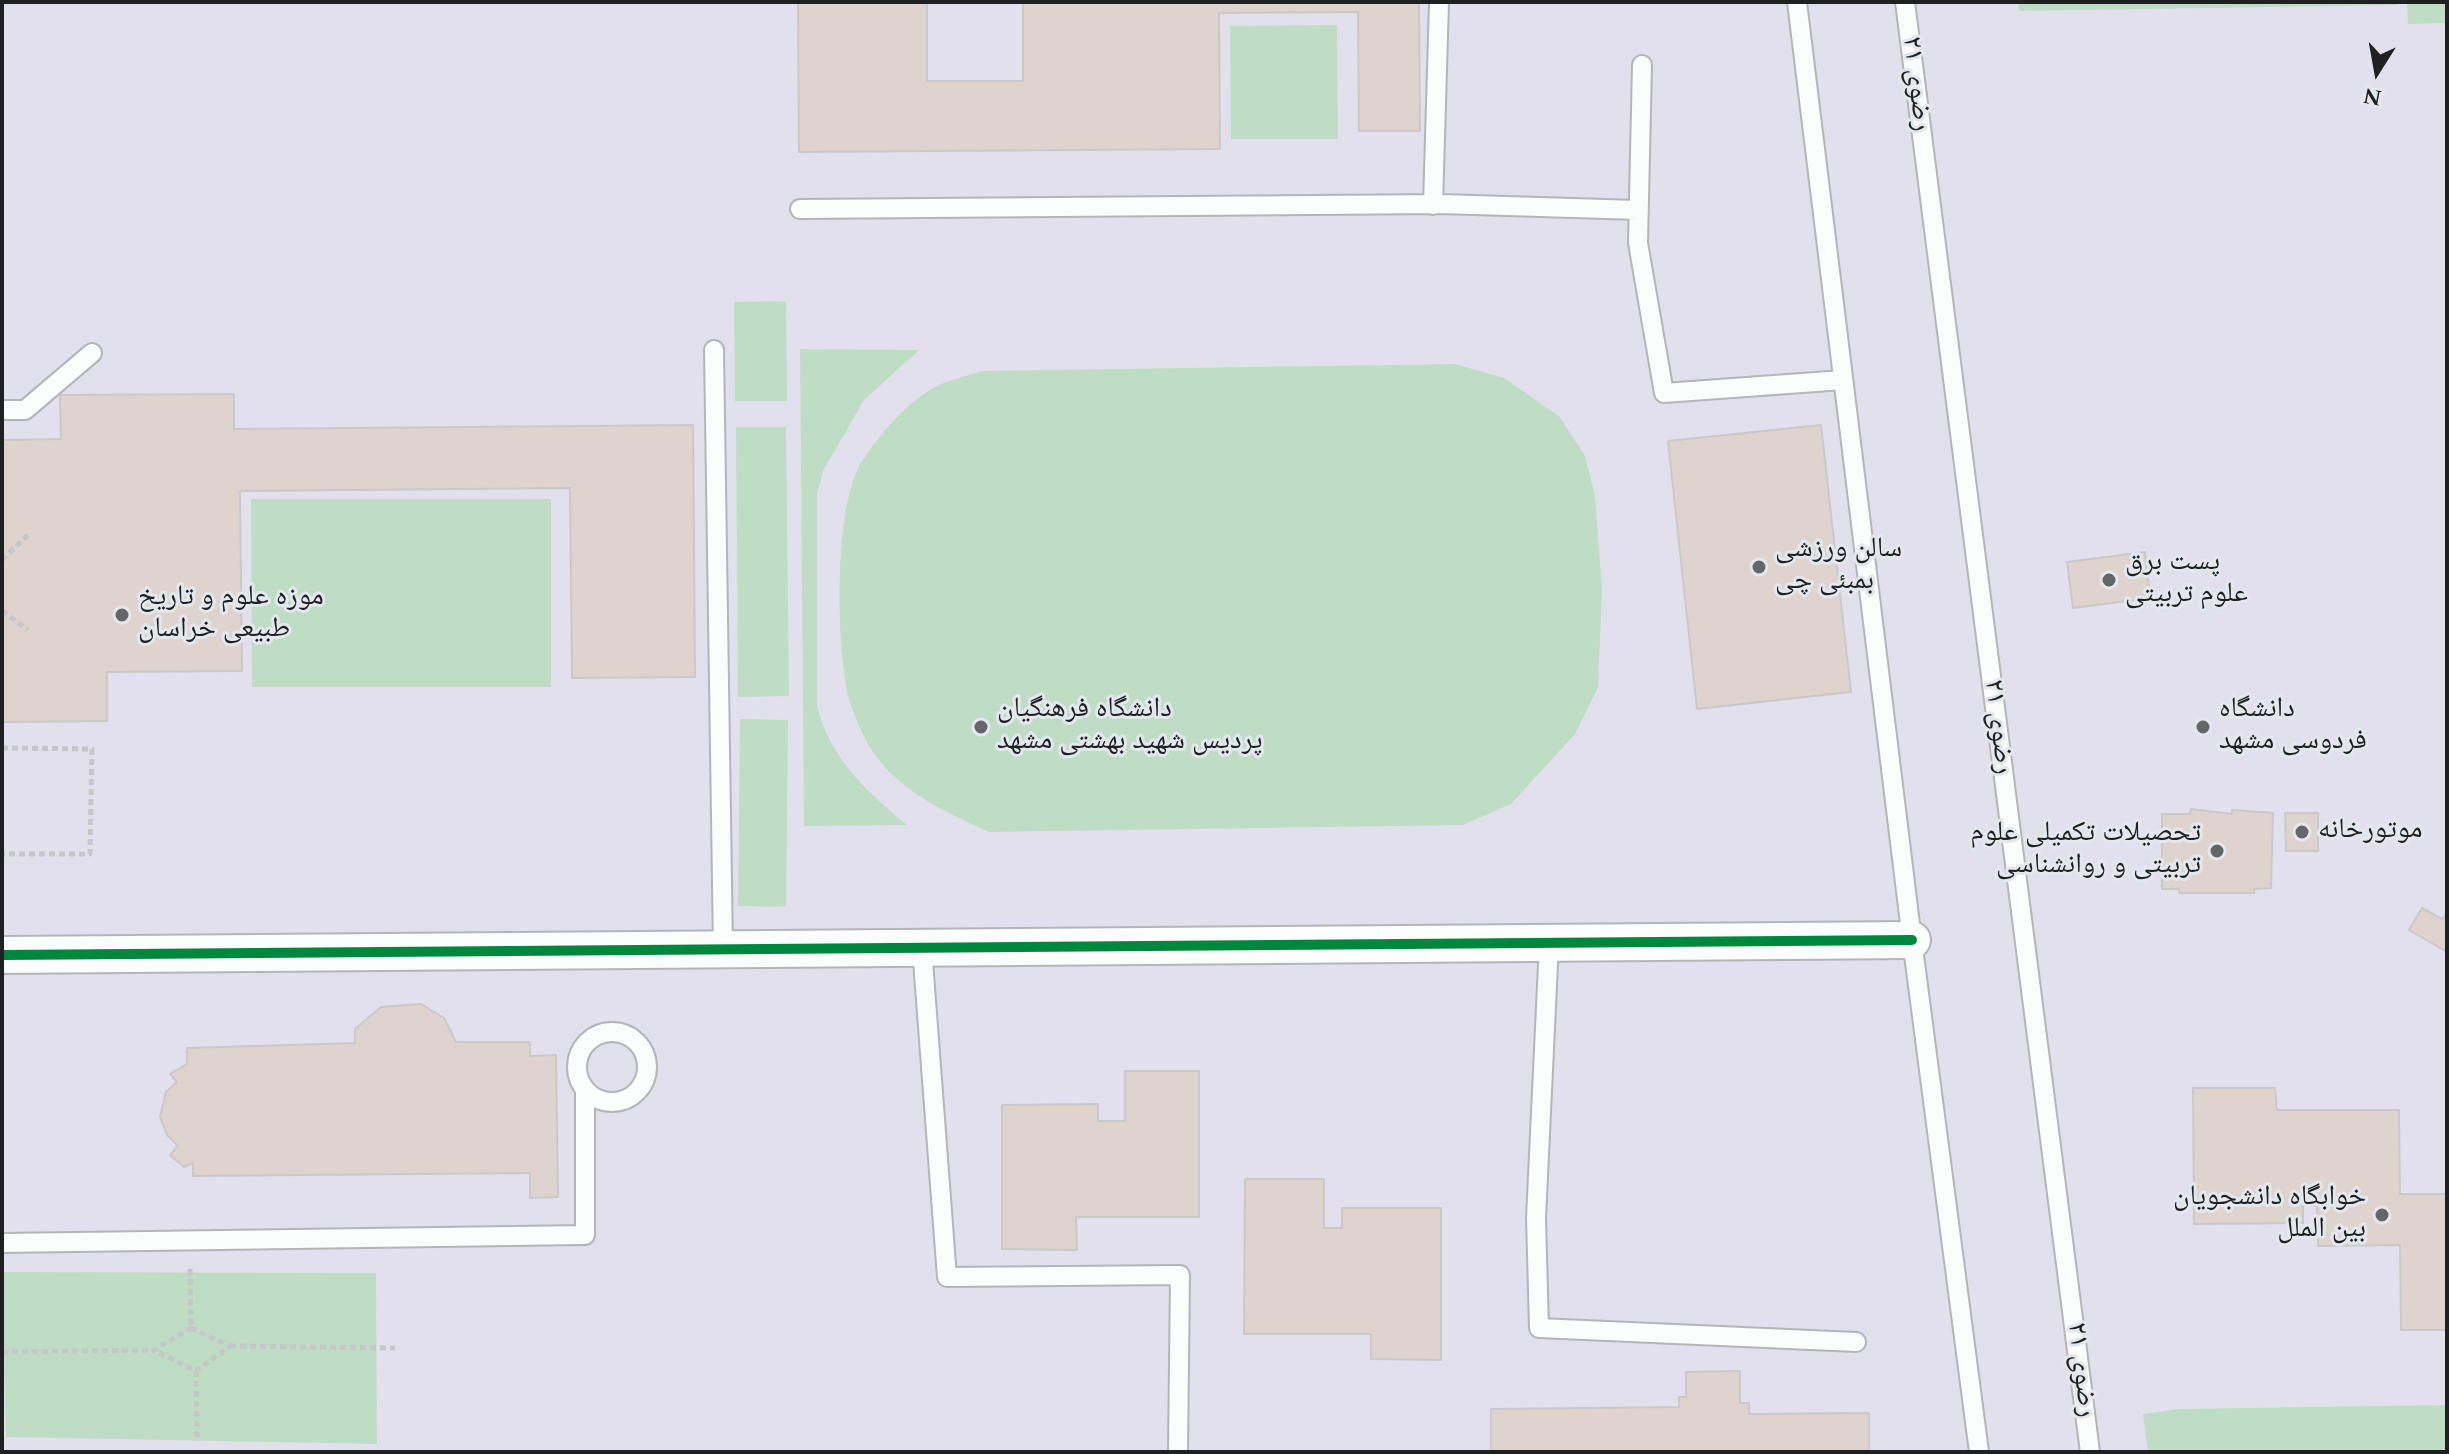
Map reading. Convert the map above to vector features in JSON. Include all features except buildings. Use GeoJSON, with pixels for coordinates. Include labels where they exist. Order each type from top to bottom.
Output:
{"type":"FeatureCollection","features":[{"type":"Feature","properties":{"kind":"street"},"geometry":{"type":"LineString","coordinates":[[2,955],[1912,940]]}},
{"type":"Feature","properties":{"kind":"lane"},"geometry":{"type":"LineString","coordinates":[[1433,205],[1439,2]]}},
{"type":"Feature","properties":{"kind":"lane"},"geometry":{"type":"LineString","coordinates":[[1797,2],[1912,940],[1979,1452]]}},
{"type":"Feature","properties":{"kind":"lane","name":"رضوی ۲۱"},"geometry":{"type":"LineString","coordinates":[[1905,2],[2090,1452]]}},
{"type":"Feature","properties":{"kind":"lane"},"geometry":{"type":"LineString","coordinates":[[1642,65],[1638,243],[1664,393],[1843,380]]}},
{"type":"Feature","properties":{"kind":"lane"},"geometry":{"type":"LineString","coordinates":[[800,209],[1433,205],[1638,210]]}},
{"type":"Feature","properties":{"kind":"lane"},"geometry":{"type":"LineString","coordinates":[[714,350],[723,949]]}},
{"type":"Feature","properties":{"kind":"lane"},"geometry":{"type":"LineString","coordinates":[[2,410],[25,410],[92,353]]}},
{"type":"Feature","properties":{"kind":"lane"},"geometry":{"type":"LineString","coordinates":[[1549,943],[1536,1218],[1539,1328],[1856,1342]]}},
{"type":"Feature","properties":{"kind":"lane"},"geometry":{"type":"LineString","coordinates":[[922,948],[947,1277],[1180,1275],[1178,1452]]}},
{"type":"Feature","properties":{"kind":"lane"},"geometry":{"type":"LineString","coordinates":[[2,1243],[585,1235],[585,1089]]}},
{"type":"Feature","properties":{"kind":"path"},"geometry":{"type":"LineString","coordinates":[[2,560],[28,535]]}},
{"type":"Feature","properties":{"kind":"path"},"geometry":{"type":"LineString","coordinates":[[2,611],[28,630]]}},
{"type":"Feature","properties":{"kind":"path"},"geometry":{"type":"LineString","coordinates":[[2,748],[92,749],[90,854],[2,854]]}},
{"type":"Feature","properties":{"kind":"path"},"geometry":{"type":"LineString","coordinates":[[189,1241],[191,1328]]}},
{"type":"Feature","properties":{"kind":"path"},"geometry":{"type":"LineString","coordinates":[[191,1328],[230,1346],[395,1348]]}},
{"type":"Feature","properties":{"kind":"path"},"geometry":{"type":"LineString","coordinates":[[154,1350],[191,1328]]}},
{"type":"Feature","properties":{"kind":"path"},"geometry":{"type":"LineString","coordinates":[[196,1371],[230,1346]]}},
{"type":"Feature","properties":{"kind":"path"},"geometry":{"type":"LineString","coordinates":[[2,1352],[154,1350],[196,1371]]}},
{"type":"Feature","properties":{"kind":"path"},"geometry":{"type":"LineString","coordinates":[[196,1371],[197,1441]]}},
{"type":"Feature","properties":{"kind":"shaded area","name":"دانشگاه فرهنگیان پردیس شهید بهشتی مشهد"},"geometry":{"type":"Polygon","coordinates":[[[2,2],[2447,2],[2447,1452],[2,1452],[2,2]]]}},
{"type":"Feature","properties":{"kind":"green space"},"geometry":{"type":"Polygon","coordinates":[[[2018,2],[2397,2],[2397,5],[2019,11],[2018,2]]]}},
{"type":"Feature","properties":{"kind":"green space"},"geometry":{"type":"Polygon","coordinates":[[[2407,2],[2447,2],[2447,23],[2408,24],[2407,2]]]}},
{"type":"Feature","properties":{"kind":"green space"},"geometry":{"type":"Polygon","coordinates":[[[1337,25],[1338,139],[1231,139],[1230,26],[1337,25]]]}},
{"type":"Feature","properties":{"kind":"green space"},"geometry":{"type":"Polygon","coordinates":[[[786,301],[787,401],[735,401],[734,302],[786,301]]]}},
{"type":"Feature","properties":{"kind":"green space"},"geometry":{"type":"Polygon","coordinates":[[[800,349],[919,350],[864,400],[823,471],[817,494],[817,705],[822,723],[840,757],[864,786],[907,825],[804,826],[800,349]]]}},
{"type":"Feature","properties":{"kind":"green space"},"geometry":{"type":"Polygon","coordinates":[[[1455,364],[1504,378],[1559,416],[1585,456],[1595,496],[1602,590],[1598,687],[1575,734],[1511,804],[1463,825],[989,832],[921,797],[891,774],[868,744],[849,699],[841,646],[840,576],[846,508],[853,481],[870,450],[902,412],[930,390],[981,371],[1455,364]]]}},
{"type":"Feature","properties":{"kind":"green space"},"geometry":{"type":"Polygon","coordinates":[[[736,427],[786,427],[789,696],[738,697],[736,427]]]}},
{"type":"Feature","properties":{"kind":"green space"},"geometry":{"type":"Polygon","coordinates":[[[251,499],[551,499],[551,687],[252,687],[251,499]]]}},
{"type":"Feature","properties":{"kind":"green space"},"geometry":{"type":"Polygon","coordinates":[[[740,719],[788,720],[786,907],[738,906],[740,719]]]}},
{"type":"Feature","properties":{"kind":"green space"},"geometry":{"type":"Polygon","coordinates":[[[2,1272],[376,1273],[377,1444],[6,1437],[2,1272]]]}},
{"type":"Feature","properties":{"kind":"green space"},"geometry":{"type":"Polygon","coordinates":[[[2447,1405],[2447,1452],[2148,1452],[2143,1414],[2180,1409],[2447,1405]]]}},
{"type":"Feature","properties":{"kind":"cycle path"},"geometry":{"type":"LineString","coordinates":[[2,955],[1912,940]]}},
{"type":"Feature","properties":{"kind":"place","name":"سالن ورزشی بمبئی چی"},"geometry":{"type":"Point","coordinates":[1759,567]}},
{"type":"Feature","properties":{"kind":"place","name":"پست برق علوم تربیتی"},"geometry":{"type":"Point","coordinates":[2109,580]}},
{"type":"Feature","properties":{"kind":"place","name":"موزه علوم و تاریخ طبیعی خراسان"},"geometry":{"type":"Point","coordinates":[122,615]}},
{"type":"Feature","properties":{"kind":"place","name":"دانشگاه فرهنگیان پردیس شهید بهشتی مشهد"},"geometry":{"type":"Point","coordinates":[981,727]}},
{"type":"Feature","properties":{"kind":"place","name":"دانشگاه فردوسی مشهد"},"geometry":{"type":"Point","coordinates":[2203,727]}},
{"type":"Feature","properties":{"kind":"place","name":"موتورخانه"},"geometry":{"type":"Point","coordinates":[2302,832]}},
{"type":"Feature","properties":{"kind":"place","name":"تحصیلات تکمیلی علوم تربیتی و روانشناسی"},"geometry":{"type":"Point","coordinates":[2217,851]}},
{"type":"Feature","properties":{"kind":"place","name":"خوابگاه دانشجویان بین الملل"},"geometry":{"type":"Point","coordinates":[2382,1215]}}]}
